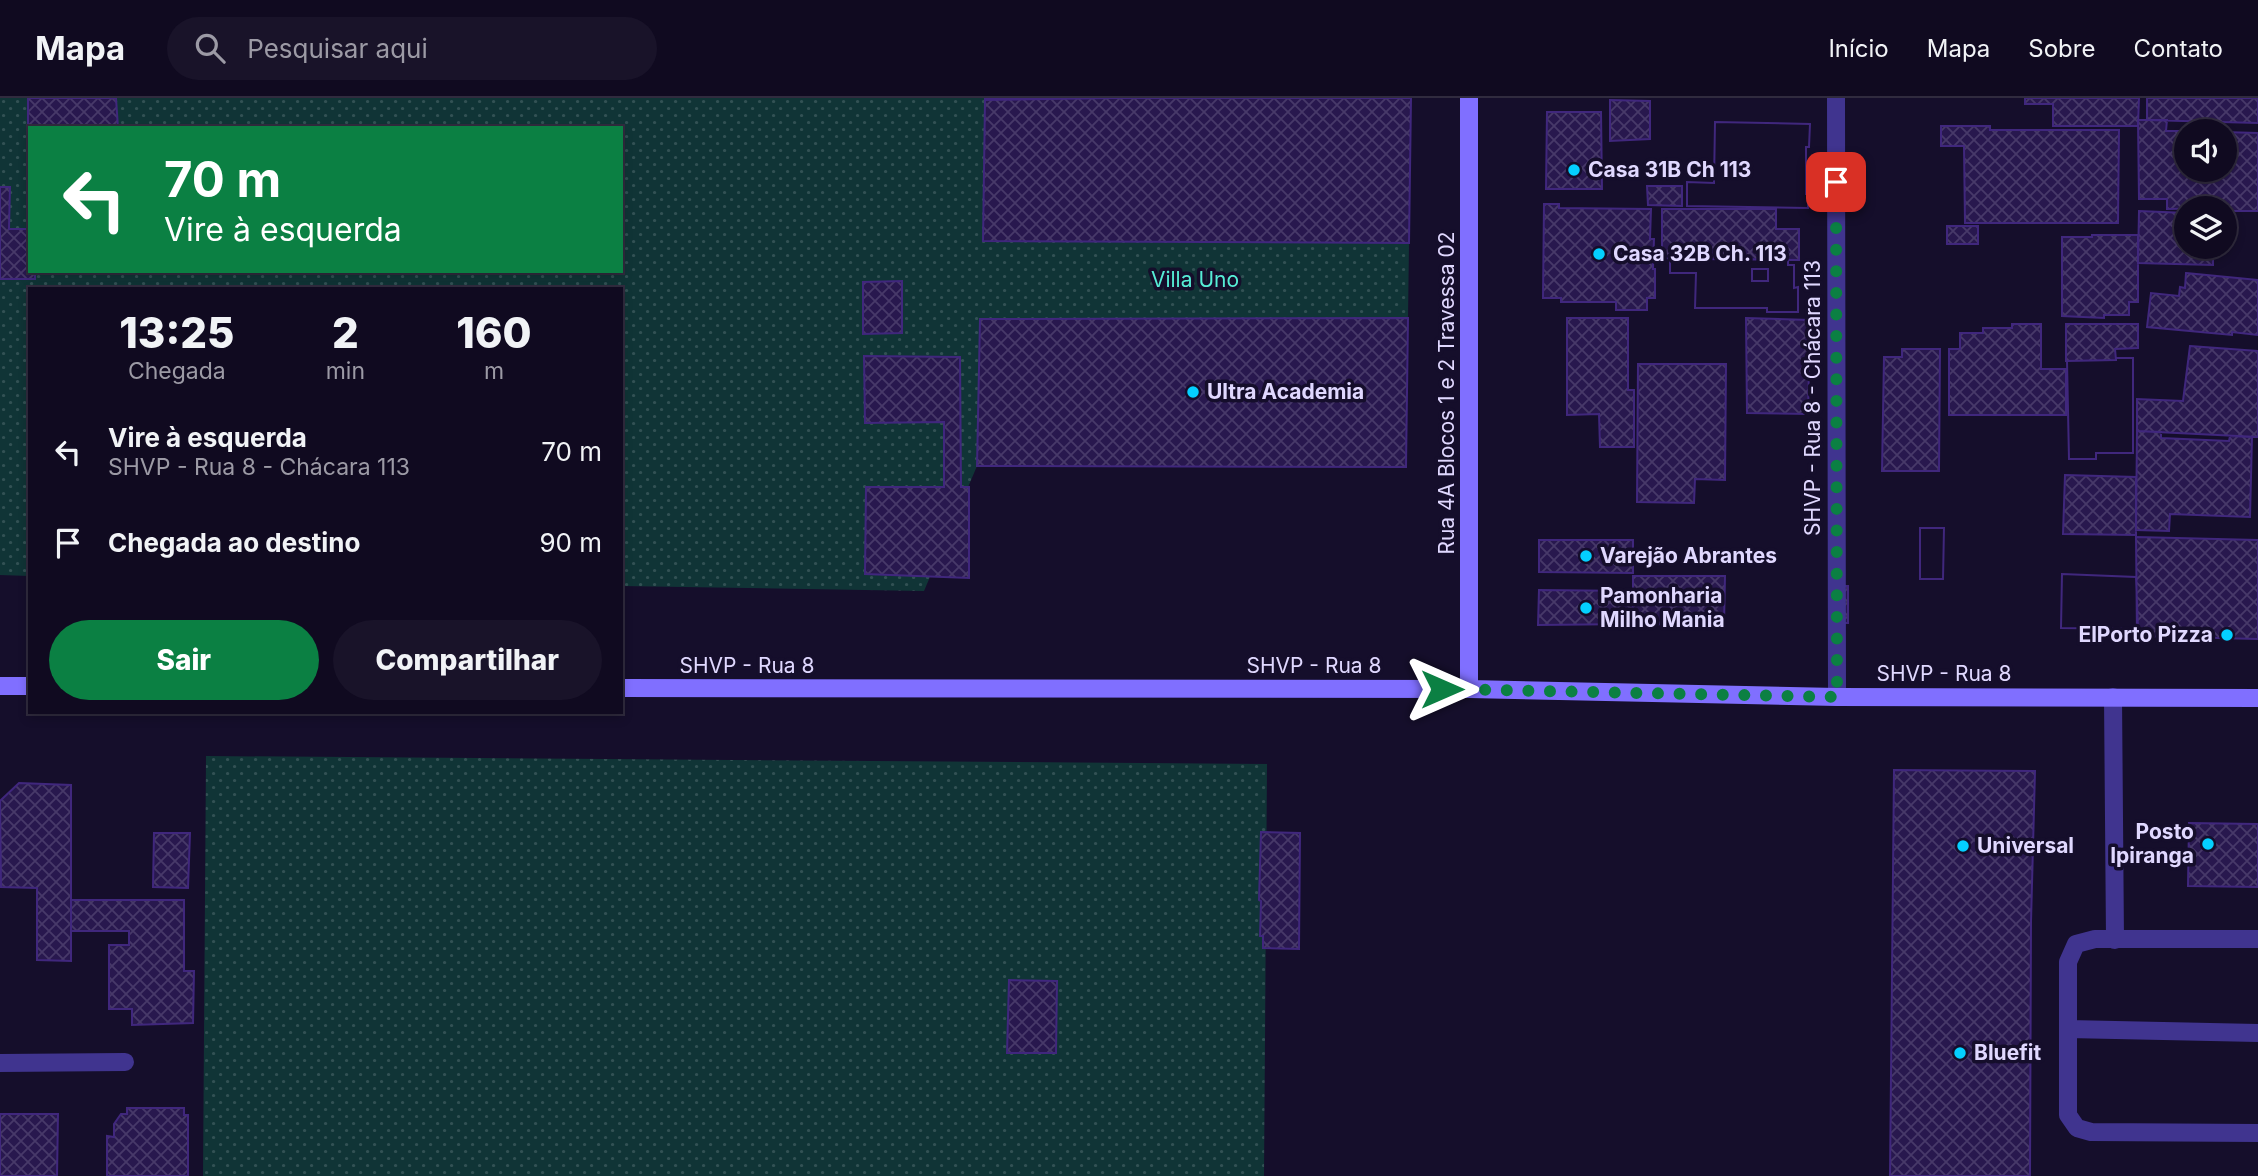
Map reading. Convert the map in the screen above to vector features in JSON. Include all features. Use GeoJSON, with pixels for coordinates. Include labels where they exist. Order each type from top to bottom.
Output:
{"type":"FeatureCollection","features":[{"type":"Feature","properties":{"kind":"street","name":"Rua 4A Blocos 1 e 2 Travessa 02"},"geometry":{"type":"LineString","coordinates":[[1469,98],[1469,688]]}},
{"type":"Feature","properties":{"kind":"street","name":"SHVP - Rua 8 - Chácara 113"},"geometry":{"type":"LineString","coordinates":[[1836,98],[1837,697]]}},
{"type":"Feature","properties":{"kind":"street"},"geometry":{"type":"LineString","coordinates":[[0,687],[28,686]]}},
{"type":"Feature","properties":{"kind":"street","name":"SHVP - Rua 8"},"geometry":{"type":"LineString","coordinates":[[623,688],[1469,688],[1837,697],[2258,698]]}},
{"type":"Feature","properties":{"kind":"street"},"geometry":{"type":"LineString","coordinates":[[2113,697],[2115,940]]}},
{"type":"Feature","properties":{"kind":"street"},"geometry":{"type":"LineString","coordinates":[[2258,939],[2095,939],[2076,944],[2068,962],[2068,1115],[2077,1128],[2091,1132],[2258,1133]]}},
{"type":"Feature","properties":{"kind":"street"},"geometry":{"type":"LineString","coordinates":[[2068,1029],[2258,1033]]}},
{"type":"Feature","properties":{"kind":"street"},"geometry":{"type":"LineString","coordinates":[[0,1063],[125,1062]]}},
{"type":"Feature","properties":{"kind":"green space","name":"Villa Uno"},"geometry":{"type":"Polygon","coordinates":[[[0,98],[985,98],[983,241],[1409,243],[1408,318],[980,319],[977,466],[924,591],[623,586],[623,287],[28,287],[28,576],[0,575],[0,98]]]}},
{"type":"Feature","properties":{"kind":"green space"},"geometry":{"type":"Polygon","coordinates":[[[206,756],[1267,764],[1264,1176],[203,1176],[206,756]]]}},
{"type":"Feature","properties":{"kind":"building"},"geometry":{"type":"Polygon","coordinates":[[[28,98],[116,98],[118,126],[28,126],[28,98]]]}},
{"type":"Feature","properties":{"kind":"building"},"geometry":{"type":"Polygon","coordinates":[[[985,98],[1113,98],[985,100],[985,98]]]}},
{"type":"Feature","properties":{"kind":"building"},"geometry":{"type":"Polygon","coordinates":[[[1411,98],[1409,243],[983,241],[985,100],[1411,98]]]}},
{"type":"Feature","properties":{"kind":"building"},"geometry":{"type":"Polygon","coordinates":[[[2025,98],[2139,98],[2138,126],[2053,126],[2053,104],[2025,104],[2025,98]]]}},
{"type":"Feature","properties":{"kind":"building"},"geometry":{"type":"Polygon","coordinates":[[[2147,98],[2258,98],[2258,123],[2237,122],[2237,119],[2147,120],[2147,98]]]}},
{"type":"Feature","properties":{"kind":"building"},"geometry":{"type":"Polygon","coordinates":[[[1610,100],[1650,101],[1650,139],[1610,141],[1610,100]]]}},
{"type":"Feature","properties":{"kind":"building","name":"Casa 31B Ch 113"},"geometry":{"type":"Polygon","coordinates":[[[1547,112],[1601,112],[1602,189],[1546,189],[1547,112]]]}},
{"type":"Feature","properties":{"kind":"building"},"geometry":{"type":"Polygon","coordinates":[[[2138,120],[2167,120],[2166,131],[2174,131],[2174,182],[2237,182],[2237,132],[2258,133],[2258,211],[2237,211],[2237,196],[2174,196],[2174,209],[2167,209],[2167,199],[2139,199],[2138,120]]]}},
{"type":"Feature","properties":{"kind":"building"},"geometry":{"type":"Polygon","coordinates":[[[1715,122],[1810,124],[1809,147],[1806,147],[1808,208],[1687,206],[1687,182],[1714,183],[1715,122]]]}},
{"type":"Feature","properties":{"kind":"building"},"geometry":{"type":"Polygon","coordinates":[[[1715,122],[1810,124],[1809,147],[1806,147],[1808,208],[1687,206],[1687,182],[1714,183],[1715,122]]]}},
{"type":"Feature","properties":{"kind":"building"},"geometry":{"type":"Polygon","coordinates":[[[1941,126],[1990,126],[1990,130],[2119,130],[2118,223],[1965,223],[1964,146],[1941,146],[1941,126]]]}},
{"type":"Feature","properties":{"kind":"building"},"geometry":{"type":"Polygon","coordinates":[[[1647,186],[1682,186],[1682,206],[1648,205],[1647,186]]]}},
{"type":"Feature","properties":{"kind":"building"},"geometry":{"type":"Polygon","coordinates":[[[0,187],[10,187],[9,229],[28,229],[28,273],[35,273],[35,279],[0,279],[0,187]]]}},
{"type":"Feature","properties":{"kind":"building","name":"Casa 32B Ch. 113"},"geometry":{"type":"Polygon","coordinates":[[[1544,204],[1559,204],[1559,208],[1651,209],[1650,239],[1654,239],[1655,298],[1647,298],[1647,310],[1616,310],[1616,302],[1561,302],[1561,298],[1543,298],[1544,204]]]}},
{"type":"Feature","properties":{"kind":"building"},"geometry":{"type":"Polygon","coordinates":[[[1662,209],[1776,209],[1776,229],[1799,229],[1799,260],[1697,259],[1697,247],[1690,248],[1690,259],[1662,258],[1662,209]]]}},
{"type":"Feature","properties":{"kind":"building"},"geometry":{"type":"Polygon","coordinates":[[[2139,211],[2174,212],[2174,259],[2213,259],[2213,265],[2138,263],[2139,211]]]}},
{"type":"Feature","properties":{"kind":"building"},"geometry":{"type":"Polygon","coordinates":[[[1947,226],[1978,226],[1978,244],[1947,244],[1947,226]]]}},
{"type":"Feature","properties":{"kind":"building"},"geometry":{"type":"Polygon","coordinates":[[[2138,235],[2138,302],[2129,302],[2129,315],[2104,315],[2104,318],[2062,316],[2062,237],[2138,235]]]}},
{"type":"Feature","properties":{"kind":"building"},"geometry":{"type":"Polygon","coordinates":[[[1670,258],[1788,260],[1788,265],[1794,265],[1794,288],[1798,287],[1798,312],[1767,312],[1767,308],[1695,308],[1696,273],[1670,273],[1670,258]],[[1752,269],[1752,281],[1768,281],[1768,269],[1752,269]]]}},
{"type":"Feature","properties":{"kind":"building"},"geometry":{"type":"Polygon","coordinates":[[[1670,258],[1788,260],[1788,265],[1794,265],[1794,288],[1798,287],[1798,312],[1767,312],[1767,308],[1695,308],[1696,273],[1670,273],[1670,258]],[[1752,269],[1752,281],[1768,281],[1768,269],[1752,269]]]}},
{"type":"Feature","properties":{"kind":"building"},"geometry":{"type":"Polygon","coordinates":[[[2186,273],[2258,280],[2258,335],[2147,327],[2151,293],[2179,296],[2180,287],[2185,288],[2186,273]]]}},
{"type":"Feature","properties":{"kind":"building"},"geometry":{"type":"Polygon","coordinates":[[[902,281],[902,333],[863,334],[863,282],[902,281]]]}},
{"type":"Feature","properties":{"kind":"building","name":"Ultra Academia"},"geometry":{"type":"Polygon","coordinates":[[[1408,318],[1406,467],[977,466],[980,319],[1408,318]]]}},
{"type":"Feature","properties":{"kind":"building"},"geometry":{"type":"Polygon","coordinates":[[[1567,318],[1628,318],[1628,390],[1634,390],[1634,447],[1600,447],[1599,414],[1567,415],[1567,318]]]}},
{"type":"Feature","properties":{"kind":"building"},"geometry":{"type":"Polygon","coordinates":[[[1746,318],[1810,320],[1808,414],[1747,413],[1746,318]]]}},
{"type":"Feature","properties":{"kind":"building"},"geometry":{"type":"Polygon","coordinates":[[[2012,324],[2041,324],[2041,369],[2066,369],[2066,415],[1949,415],[1949,349],[1960,349],[1960,333],[1983,333],[1983,328],[2012,328],[2012,324]]]}},
{"type":"Feature","properties":{"kind":"building"},"geometry":{"type":"Polygon","coordinates":[[[2066,324],[2138,324],[2138,348],[2115,349],[2116,360],[2066,361],[2066,324]]]}},
{"type":"Feature","properties":{"kind":"building"},"geometry":{"type":"Polygon","coordinates":[[[2190,346],[2258,351],[2258,437],[2137,431],[2137,399],[2183,401],[2190,346]]]}},
{"type":"Feature","properties":{"kind":"building"},"geometry":{"type":"Polygon","coordinates":[[[1902,349],[1940,349],[1939,471],[1882,471],[1884,357],[1902,357],[1902,349]]]}},
{"type":"Feature","properties":{"kind":"building"},"geometry":{"type":"Polygon","coordinates":[[[864,356],[960,357],[961,487],[969,487],[969,578],[865,574],[866,487],[944,487],[944,422],[865,423],[864,356]]]}},
{"type":"Feature","properties":{"kind":"building"},"geometry":{"type":"Polygon","coordinates":[[[2133,358],[2133,453],[2096,453],[2096,459],[2069,459],[2067,361],[2133,358]]]}},
{"type":"Feature","properties":{"kind":"building"},"geometry":{"type":"Polygon","coordinates":[[[2133,358],[2133,453],[2096,453],[2096,459],[2069,459],[2067,361],[2133,358]]]}},
{"type":"Feature","properties":{"kind":"building"},"geometry":{"type":"Polygon","coordinates":[[[1638,364],[1726,364],[1725,480],[1695,479],[1694,503],[1637,502],[1638,364]]]}},
{"type":"Feature","properties":{"kind":"building"},"geometry":{"type":"Polygon","coordinates":[[[2137,431],[2161,432],[2161,438],[2229,441],[2230,436],[2252,437],[2250,517],[2170,514],[2169,531],[2136,530],[2137,431]]]}},
{"type":"Feature","properties":{"kind":"building"},"geometry":{"type":"Polygon","coordinates":[[[2065,475],[2136,477],[2136,535],[2063,534],[2065,475]]]}},
{"type":"Feature","properties":{"kind":"building"},"geometry":{"type":"Polygon","coordinates":[[[1920,528],[1944,528],[1943,579],[1920,579],[1920,528]]]}},
{"type":"Feature","properties":{"kind":"building"},"geometry":{"type":"Polygon","coordinates":[[[1920,528],[1944,528],[1943,579],[1920,579],[1920,528]]]}},
{"type":"Feature","properties":{"kind":"building"},"geometry":{"type":"Polygon","coordinates":[[[2136,537],[2258,540],[2258,639],[2137,636],[2136,537]]]}},
{"type":"Feature","properties":{"kind":"building","name":"Varejão Abrantes"},"geometry":{"type":"Polygon","coordinates":[[[1539,540],[1633,540],[1633,573],[1539,572],[1539,540]]]}},
{"type":"Feature","properties":{"kind":"building"},"geometry":{"type":"Polygon","coordinates":[[[2062,574],[2136,577],[2138,629],[2061,628],[2062,574]]]}},
{"type":"Feature","properties":{"kind":"building"},"geometry":{"type":"Polygon","coordinates":[[[2062,574],[2136,577],[2138,629],[2061,628],[2062,574]]]}},
{"type":"Feature","properties":{"kind":"building"},"geometry":{"type":"Polygon","coordinates":[[[1633,576],[1725,576],[1724,625],[1633,624],[1633,576]]]}},
{"type":"Feature","properties":{"kind":"building"},"geometry":{"type":"Polygon","coordinates":[[[1835,586],[1848,586],[1848,623],[1835,623],[1835,586]]]}},
{"type":"Feature","properties":{"kind":"building","name":"Pamonharia Milho Mania"},"geometry":{"type":"Polygon","coordinates":[[[1539,590],[1633,591],[1633,624],[1538,625],[1539,590]]]}},
{"type":"Feature","properties":{"kind":"building"},"geometry":{"type":"Polygon","coordinates":[[[1894,770],[2035,771],[2031,922],[2030,1176],[1890,1176],[1894,770]]]}},
{"type":"Feature","properties":{"kind":"building"},"geometry":{"type":"Polygon","coordinates":[[[19,783],[71,785],[71,961],[37,960],[37,888],[1,887],[0,801],[19,783]]]}},
{"type":"Feature","properties":{"kind":"building"},"geometry":{"type":"Polygon","coordinates":[[[2189,823],[2258,824],[2258,887],[2188,886],[2189,823]]]}},
{"type":"Feature","properties":{"kind":"building"},"geometry":{"type":"Polygon","coordinates":[[[1261,832],[1300,833],[1299,949],[1263,948],[1259,900],[1261,832]]]}},
{"type":"Feature","properties":{"kind":"building"},"geometry":{"type":"Polygon","coordinates":[[[154,833],[190,833],[188,888],[153,887],[154,833]]]}},
{"type":"Feature","properties":{"kind":"building"},"geometry":{"type":"Polygon","coordinates":[[[71,900],[184,900],[184,971],[194,971],[193,1023],[132,1025],[132,1009],[109,1009],[109,945],[129,945],[129,931],[71,931],[71,900]]]}},
{"type":"Feature","properties":{"kind":"building"},"geometry":{"type":"Polygon","coordinates":[[[1009,980],[1057,981],[1056,1053],[1007,1053],[1009,980]]]}},
{"type":"Feature","properties":{"kind":"building"},"geometry":{"type":"Polygon","coordinates":[[[127,1108],[184,1108],[184,1115],[188,1115],[188,1176],[107,1176],[107,1136],[114,1137],[114,1124],[121,1114],[127,1114],[127,1108]]]}},
{"type":"Feature","properties":{"kind":"building"},"geometry":{"type":"Polygon","coordinates":[[[0,1114],[58,1114],[57,1176],[0,1176],[0,1114]]]}},
{"type":"Feature","properties":{"kind":"place","name":"Casa 31B Ch 113"},"geometry":{"type":"Point","coordinates":[1574,170]}},
{"type":"Feature","properties":{"kind":"place","name":"Casa 32B Ch. 113"},"geometry":{"type":"Point","coordinates":[1599,254]}},
{"type":"Feature","properties":{"kind":"place","name":"Ultra Academia"},"geometry":{"type":"Point","coordinates":[1193,392]}},
{"type":"Feature","properties":{"kind":"place","name":"Varejão Abrantes"},"geometry":{"type":"Point","coordinates":[1586,556]}},
{"type":"Feature","properties":{"kind":"place","name":"Pamonharia Milho Mania"},"geometry":{"type":"Point","coordinates":[1586,608]}},
{"type":"Feature","properties":{"kind":"place","name":"ElPorto Pizza"},"geometry":{"type":"Point","coordinates":[2227,635]}},
{"type":"Feature","properties":{"kind":"place","name":"Posto Ipiranga"},"geometry":{"type":"Point","coordinates":[2208,844]}},
{"type":"Feature","properties":{"kind":"place","name":"Universal"},"geometry":{"type":"Point","coordinates":[1963,846]}},
{"type":"Feature","properties":{"kind":"place","name":"Bluefit"},"geometry":{"type":"Point","coordinates":[1960,1053]}},
{"type":"Feature","properties":{"kind":"route"},"geometry":{"type":"LineString","coordinates":[[1442,689],[1837,697],[1836,182]]}}]}
